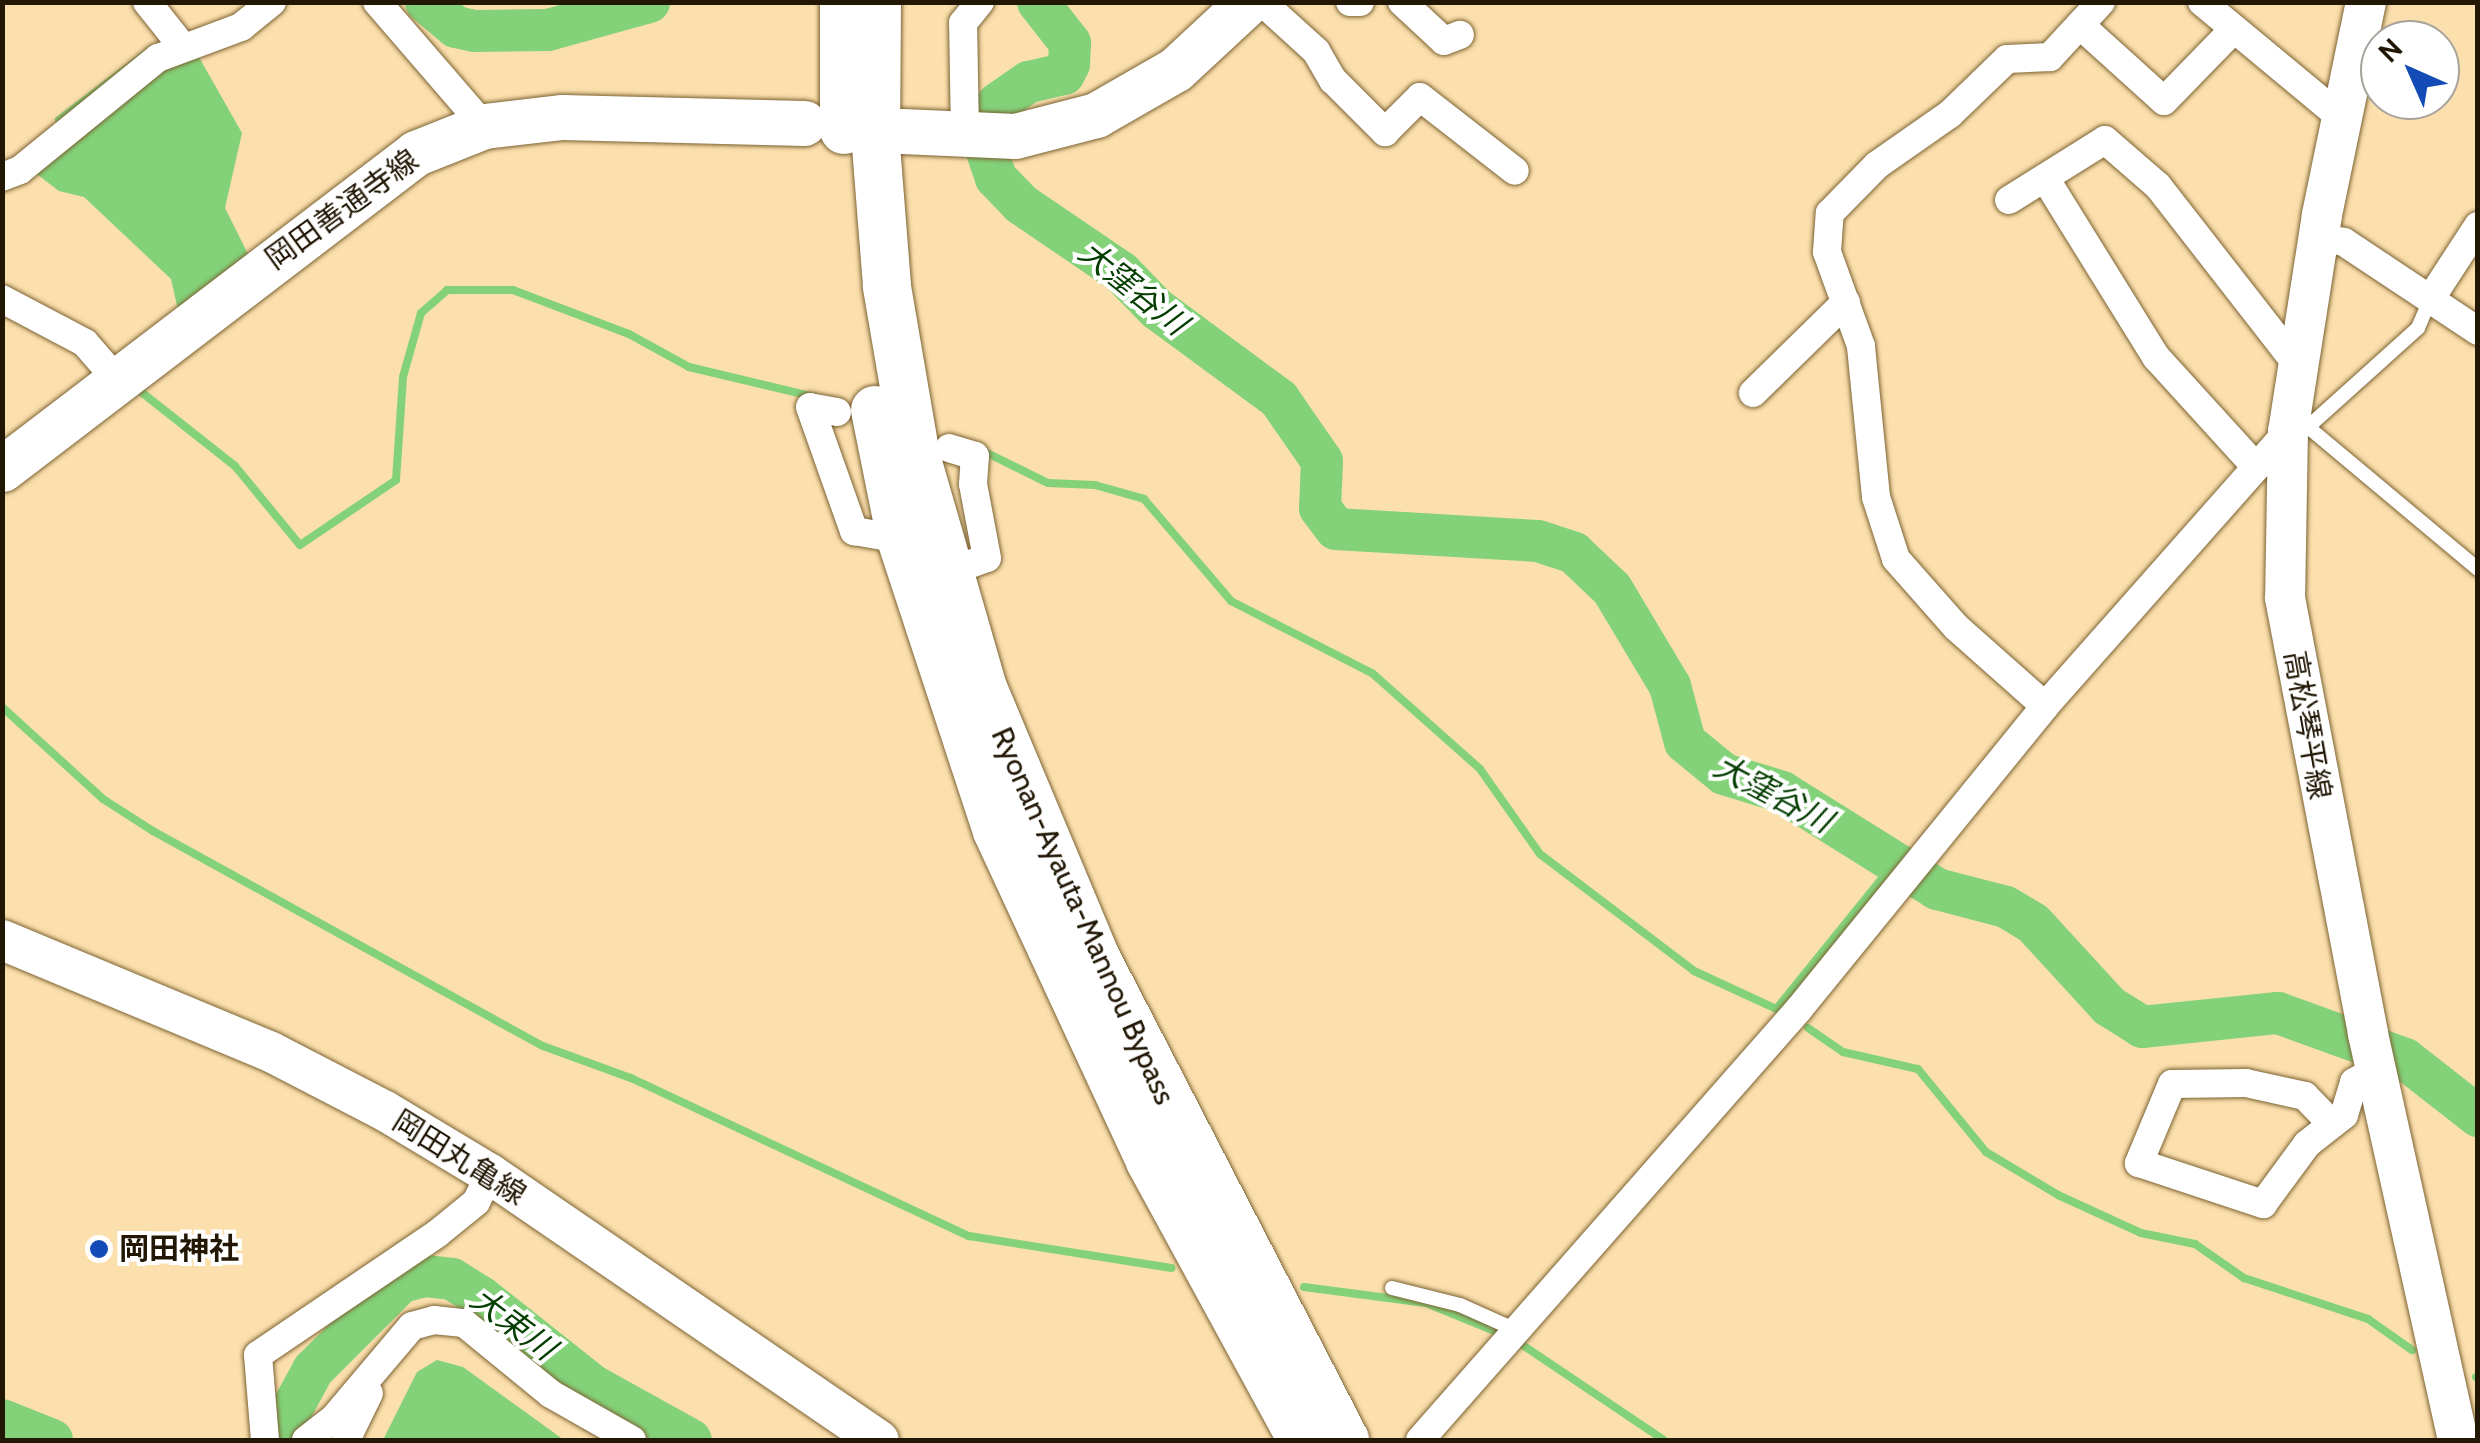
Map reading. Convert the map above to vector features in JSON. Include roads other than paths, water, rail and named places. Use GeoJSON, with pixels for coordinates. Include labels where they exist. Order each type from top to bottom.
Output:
{"type":"FeatureCollection","features":[{"type":"Feature","properties":{"kind":"highway","name":"Ryonan-Ayauta-Mannou Bypass"},"geometry":{"type":"LineString","coordinates":[[844,2],[844,147],[854,287],[901,539],[949,699],[1012,866],[1150,1160],[1302,1440]]}},
{"type":"Feature","properties":{"kind":"highway","name":"Ryonan-Ayauta-Mannou Bypass"},"geometry":{"type":"LineString","coordinates":[[877,2],[876,146],[887,286],[916,456],[948,572],[1029,811],[1096,958],[1345,1440]]}},
{"type":"Feature","properties":{"kind":"main road"},"geometry":{"type":"LineString","coordinates":[[902,131],[965,134],[1047,129],[1134,97],[1176,70],[1248,2]]}},
{"type":"Feature","properties":{"kind":"main road","name":"高松琴平線"},"geometry":{"type":"LineString","coordinates":[[2366,2],[2299,367],[2284,598],[2372,1055],[2458,1440]]}},
{"type":"Feature","properties":{"kind":"main road","name":"岡田善通寺線"},"geometry":{"type":"LineString","coordinates":[[2,468],[372,182],[416,153],[484,126],[562,117],[804,123]]}},
{"type":"Feature","properties":{"kind":"main road","name":"岡田丸亀線"},"geometry":{"type":"LineString","coordinates":[[2,940],[271,1052],[490,1174],[879,1440]]}},
{"type":"Feature","properties":{"kind":"street"},"geometry":{"type":"LineString","coordinates":[[147,2],[182,46]]}},
{"type":"Feature","properties":{"kind":"street"},"geometry":{"type":"LineString","coordinates":[[2,177],[182,46],[241,27],[272,2]]}},
{"type":"Feature","properties":{"kind":"street"},"geometry":{"type":"LineString","coordinates":[[376,2],[484,126]]}},
{"type":"Feature","properties":{"kind":"street"},"geometry":{"type":"LineString","coordinates":[[965,134],[962,23],[980,2]]}},
{"type":"Feature","properties":{"kind":"street"},"geometry":{"type":"LineString","coordinates":[[1262,2],[1316,51],[1333,80],[1385,132],[1420,97],[1515,171]]}},
{"type":"Feature","properties":{"kind":"street"},"geometry":{"type":"LineString","coordinates":[[1350,2],[1360,2]]}},
{"type":"Feature","properties":{"kind":"street"},"geometry":{"type":"LineString","coordinates":[[1402,2],[1444,41],[1460,35]]}},
{"type":"Feature","properties":{"kind":"street"},"geometry":{"type":"LineString","coordinates":[[2045,706],[1956,627],[1896,559],[1876,497],[1861,346],[1827,252],[1830,213],[1877,164],[1950,114],[2007,58],[2050,57],[2101,2]]}},
{"type":"Feature","properties":{"kind":"street"},"geometry":{"type":"LineString","coordinates":[[2202,2],[2343,119]]}},
{"type":"Feature","properties":{"kind":"street"},"geometry":{"type":"LineString","coordinates":[[2080,25],[2164,101],[2234,30]]}},
{"type":"Feature","properties":{"kind":"street"},"geometry":{"type":"LineString","coordinates":[[2009,200],[2105,140],[2158,186],[2299,367]]}},
{"type":"Feature","properties":{"kind":"street"},"geometry":{"type":"LineString","coordinates":[[2045,178],[2156,357],[2256,467]]}},
{"type":"Feature","properties":{"kind":"street"},"geometry":{"type":"LineString","coordinates":[[2431,298],[2478,226]]}},
{"type":"Feature","properties":{"kind":"street"},"geometry":{"type":"LineString","coordinates":[[2320,238],[2344,242],[2478,331]]}},
{"type":"Feature","properties":{"kind":"street"},"geometry":{"type":"LineString","coordinates":[[2,299],[85,343],[118,381]]}},
{"type":"Feature","properties":{"kind":"street"},"geometry":{"type":"LineString","coordinates":[[1753,392],[1846,302]]}},
{"type":"Feature","properties":{"kind":"street"},"geometry":{"type":"LineString","coordinates":[[836,412],[810,407],[854,531],[901,539]]}},
{"type":"Feature","properties":{"kind":"street"},"geometry":{"type":"LineString","coordinates":[[1420,1440],[1515,1337],[1799,1010],[2045,706],[2295,428]]}},
{"type":"Feature","properties":{"kind":"street"},"geometry":{"type":"LineString","coordinates":[[948,572],[987,558],[973,484],[975,456],[949,448]]}},
{"type":"Feature","properties":{"kind":"street"},"geometry":{"type":"LineString","coordinates":[[2332,1124],[2305,1096],[2246,1084],[2172,1084],[2139,1163],[2264,1204],[2307,1144],[2344,1115],[2354,1082],[2372,1055]]}},
{"type":"Feature","properties":{"kind":"street"},"geometry":{"type":"LineString","coordinates":[[265,1435],[258,1356],[438,1233],[476,1202],[490,1174]]}},
{"type":"Feature","properties":{"kind":"street"},"geometry":{"type":"LineString","coordinates":[[306,1440],[370,1377],[412,1326],[464,1322],[551,1394],[632,1440]]}},
{"type":"Feature","properties":{"kind":"street"},"geometry":{"type":"LineString","coordinates":[[346,1440],[372,1386],[370,1377]]}},
{"type":"Feature","properties":{"kind":"lane"},"geometry":{"type":"LineString","coordinates":[[2431,298],[2418,328],[2295,428],[2478,570]]}},
{"type":"Feature","properties":{"kind":"lane"},"geometry":{"type":"LineString","coordinates":[[1392,1288],[1460,1305],[1515,1337]]}},
{"type":"Feature","properties":{"kind":"waterway","name":"大窪谷川"},"geometry":{"type":"LineString","coordinates":[[426,2],[456,27],[475,31],[548,30],[649,2]]}},
{"type":"Feature","properties":{"kind":"waterway","name":"大窪谷川"},"geometry":{"type":"LineString","coordinates":[[997,104],[1029,82],[1064,74],[1069,64],[1070,43],[1038,2]]}},
{"type":"Feature","properties":{"kind":"waterway"},"geometry":{"type":"LineString","coordinates":[[59,120],[151,50]]}},
{"type":"Feature","properties":{"kind":"waterway","name":"大窪谷川"},"geometry":{"type":"LineString","coordinates":[[985,146],[996,178],[1021,204],[1121,272],[1157,309],[1279,399],[1322,461],[1320,508],[1336,529],[1538,541],[1574,553],[1612,589],[1670,686],[1685,742],[1724,774],[1782,792],[1937,889],[2006,907],[2033,923],[2109,1006],[2142,1027],[2278,1013],[2405,1059],[2478,1116]]}},
{"type":"Feature","properties":{"kind":"waterway"},"geometry":{"type":"LineString","coordinates":[[140,391],[235,466],[300,545],[396,480],[403,377],[421,313],[447,290],[513,290],[629,334],[689,367],[815,397]]}},
{"type":"Feature","properties":{"kind":"waterway"},"geometry":{"type":"LineString","coordinates":[[983,451],[1048,483],[1095,485],[1144,499],[1231,601],[1372,673],[1480,769],[1540,854],[1694,971],[1783,1012]]}},
{"type":"Feature","properties":{"kind":"waterway"},"geometry":{"type":"LineString","coordinates":[[2,707],[103,799],[153,831],[543,1046],[631,1078],[969,1236],[1171,1268]]}},
{"type":"Feature","properties":{"kind":"waterway"},"geometry":{"type":"LineString","coordinates":[[1777,1008],[1893,865]]}},
{"type":"Feature","properties":{"kind":"waterway"},"geometry":{"type":"LineString","coordinates":[[1808,1028],[1843,1052],[1918,1069],[1986,1152],[2058,1195],[2141,1233],[2195,1244],[2244,1278],[2368,1319],[2412,1350]]}},
{"type":"Feature","properties":{"kind":"waterway","name":"大束川"},"geometry":{"type":"LineString","coordinates":[[275,1440],[313,1370],[401,1282],[425,1276],[452,1279],[481,1297],[592,1385],[691,1440]]}},
{"type":"Feature","properties":{"kind":"waterway"},"geometry":{"type":"LineString","coordinates":[[1304,1287],[1426,1303],[1502,1334]]}},
{"type":"Feature","properties":{"kind":"waterway"},"geometry":{"type":"LineString","coordinates":[[1515,1340],[1664,1440]]}},
{"type":"Feature","properties":{"kind":"waterway","name":"大束川"},"geometry":{"type":"LineString","coordinates":[[2,1420],[52,1440]]}},
{"type":"Feature","properties":{"kind":"place","name":"岡田神社"},"geometry":{"type":"Point","coordinates":[99,1249]}}]}
